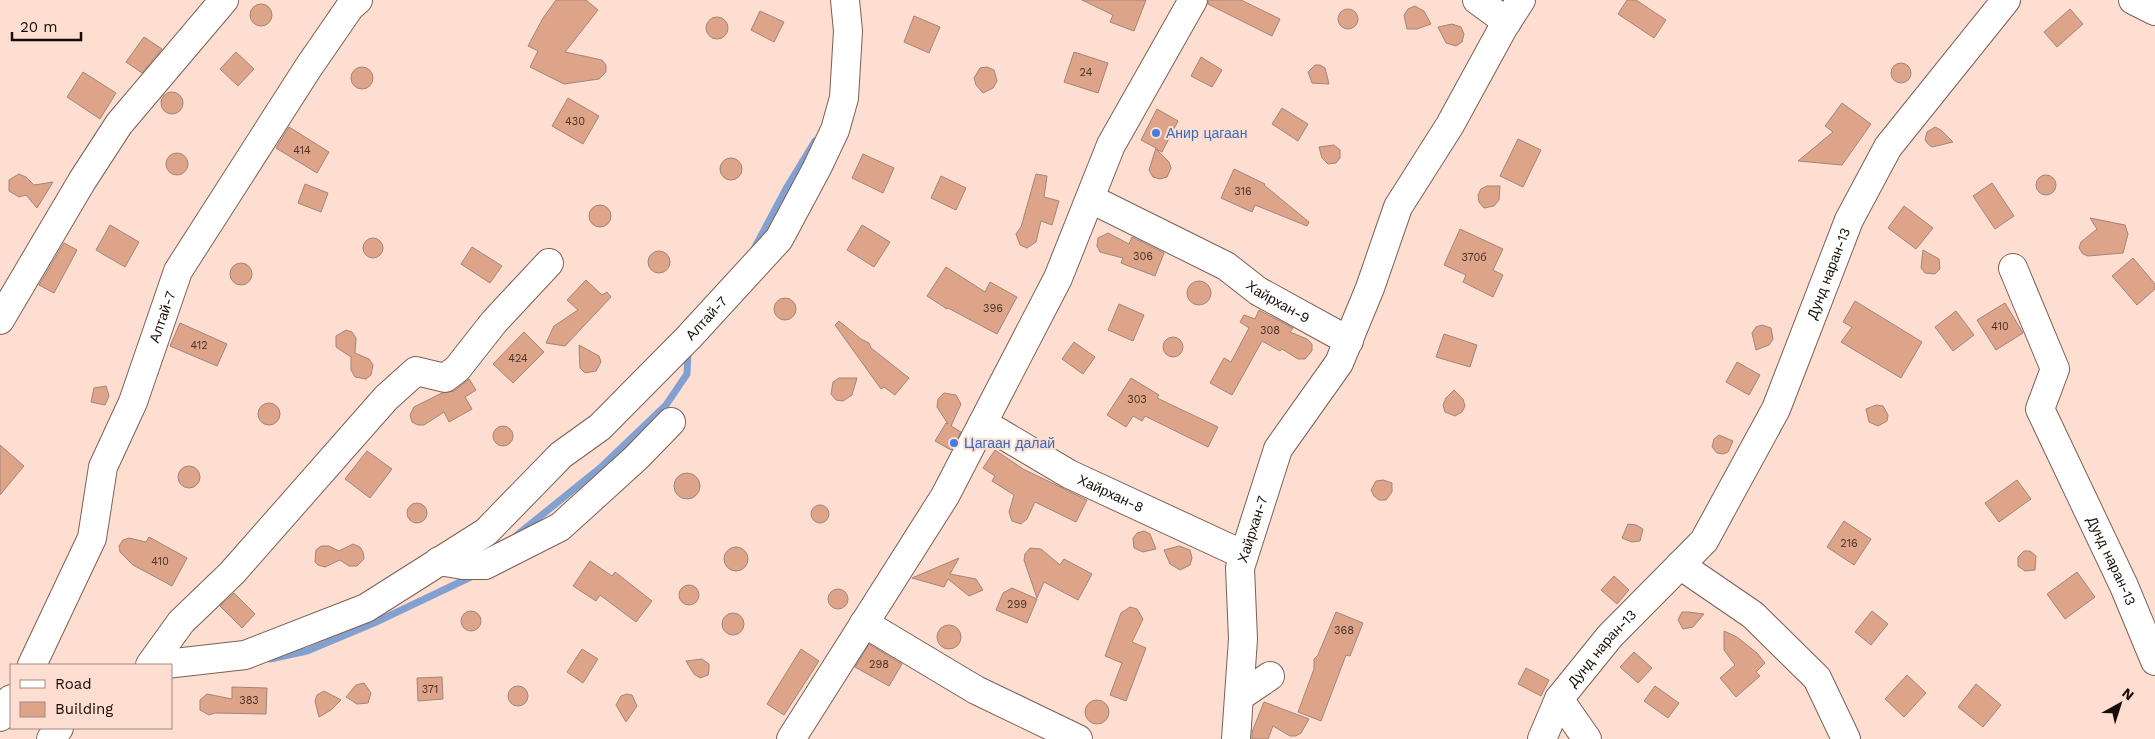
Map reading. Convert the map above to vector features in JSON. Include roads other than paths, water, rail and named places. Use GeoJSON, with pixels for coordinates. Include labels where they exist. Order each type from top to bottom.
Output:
{"type":"FeatureCollection","features":[{"type":"Feature","properties":{"kind":"street"},"geometry":{"type":"LineString","coordinates":[[0,320],[82,181],[120,124],[224,0]]}},
{"type":"Feature","properties":{"kind":"street","name":"Алтай-7"},"geometry":{"type":"LineString","coordinates":[[32,664],[92,538],[103,467],[133,402],[178,271],[308,68],[350,7],[358,0]]}},
{"type":"Feature","properties":{"kind":"street","name":"Алтай-7"},"geometry":{"type":"LineString","coordinates":[[165,664],[245,655],[366,608],[486,532],[561,455],[600,427],[689,337],[779,238],[835,130],[844,98],[848,31],[845,0]]}},
{"type":"Feature","properties":{"kind":"street"},"geometry":{"type":"LineString","coordinates":[[791,739],[945,496],[1058,278],[1111,145],[1193,0]]}},
{"type":"Feature","properties":{"kind":"street"},"geometry":{"type":"LineString","coordinates":[[1349,341],[1370,288],[1398,207],[1450,125],[1514,11],[1477,0]]}},
{"type":"Feature","properties":{"kind":"street","name":"Дунд наран-13"},"geometry":{"type":"LineString","coordinates":[[1587,739],[1559,699],[1610,636],[1704,541],[1776,408],[1849,220],[1888,147],[2006,0]]}},
{"type":"Feature","properties":{"kind":"street"},"geometry":{"type":"LineString","coordinates":[[2133,0],[2155,12]]}},
{"type":"Feature","properties":{"kind":"street","name":"Хайрхан-9"},"geometry":{"type":"LineString","coordinates":[[1090,200],[1226,266],[1258,291],[1349,341]]}},
{"type":"Feature","properties":{"kind":"street"},"geometry":{"type":"LineString","coordinates":[[151,664],[182,622],[232,573],[386,398],[416,371],[445,378],[457,370],[494,322],[549,263]]}},
{"type":"Feature","properties":{"kind":"street","name":"Дунд наран-13"},"geometry":{"type":"LineString","coordinates":[[2013,268],[2055,369],[2040,409],[2124,586],[2155,661]]}},
{"type":"Feature","properties":{"kind":"street","name":"Хайрхан-7"},"geometry":{"type":"LineString","coordinates":[[1236,739],[1243,639],[1240,568],[1278,449],[1339,363],[1349,341]]}},
{"type":"Feature","properties":{"kind":"street"},"geometry":{"type":"LineString","coordinates":[[440,561],[463,565],[485,565],[560,527],[636,458],[670,422]]}},
{"type":"Feature","properties":{"kind":"street","name":"Хайрхан-8"},"geometry":{"type":"LineString","coordinates":[[983,423],[1069,474],[1244,555]]}},
{"type":"Feature","properties":{"kind":"street"},"geometry":{"type":"LineString","coordinates":[[1680,565],[1753,615],[1817,678],[1846,739]]}},
{"type":"Feature","properties":{"kind":"street"},"geometry":{"type":"LineString","coordinates":[[864,623],[976,690],[1078,739]]}},
{"type":"Feature","properties":{"kind":"street"},"geometry":{"type":"LineString","coordinates":[[1239,698],[1270,676]]}},
{"type":"Feature","properties":{"kind":"street"},"geometry":{"type":"LineString","coordinates":[[1542,739],[1559,699]]}},
{"type":"Feature","properties":{"kind":"street"},"geometry":{"type":"LineString","coordinates":[[0,716],[10,701]]}},
{"type":"Feature","properties":{"kind":"waterway"},"geometry":{"type":"LineString","coordinates":[[754,249],[787,187],[815,141]]}},
{"type":"Feature","properties":{"kind":"waterway"},"geometry":{"type":"LineString","coordinates":[[517,535],[600,468],[666,405],[687,374],[688,350]]}},
{"type":"Feature","properties":{"kind":"waterway"},"geometry":{"type":"LineString","coordinates":[[270,659],[307,651],[374,623],[475,575]]}},
{"type":"Feature","properties":{"kind":"place","name":"Анир цагаан"},"geometry":{"type":"Point","coordinates":[1156,133]}},
{"type":"Feature","properties":{"kind":"place","name":"Цагаан далай"},"geometry":{"type":"Point","coordinates":[954,443]}}]}
